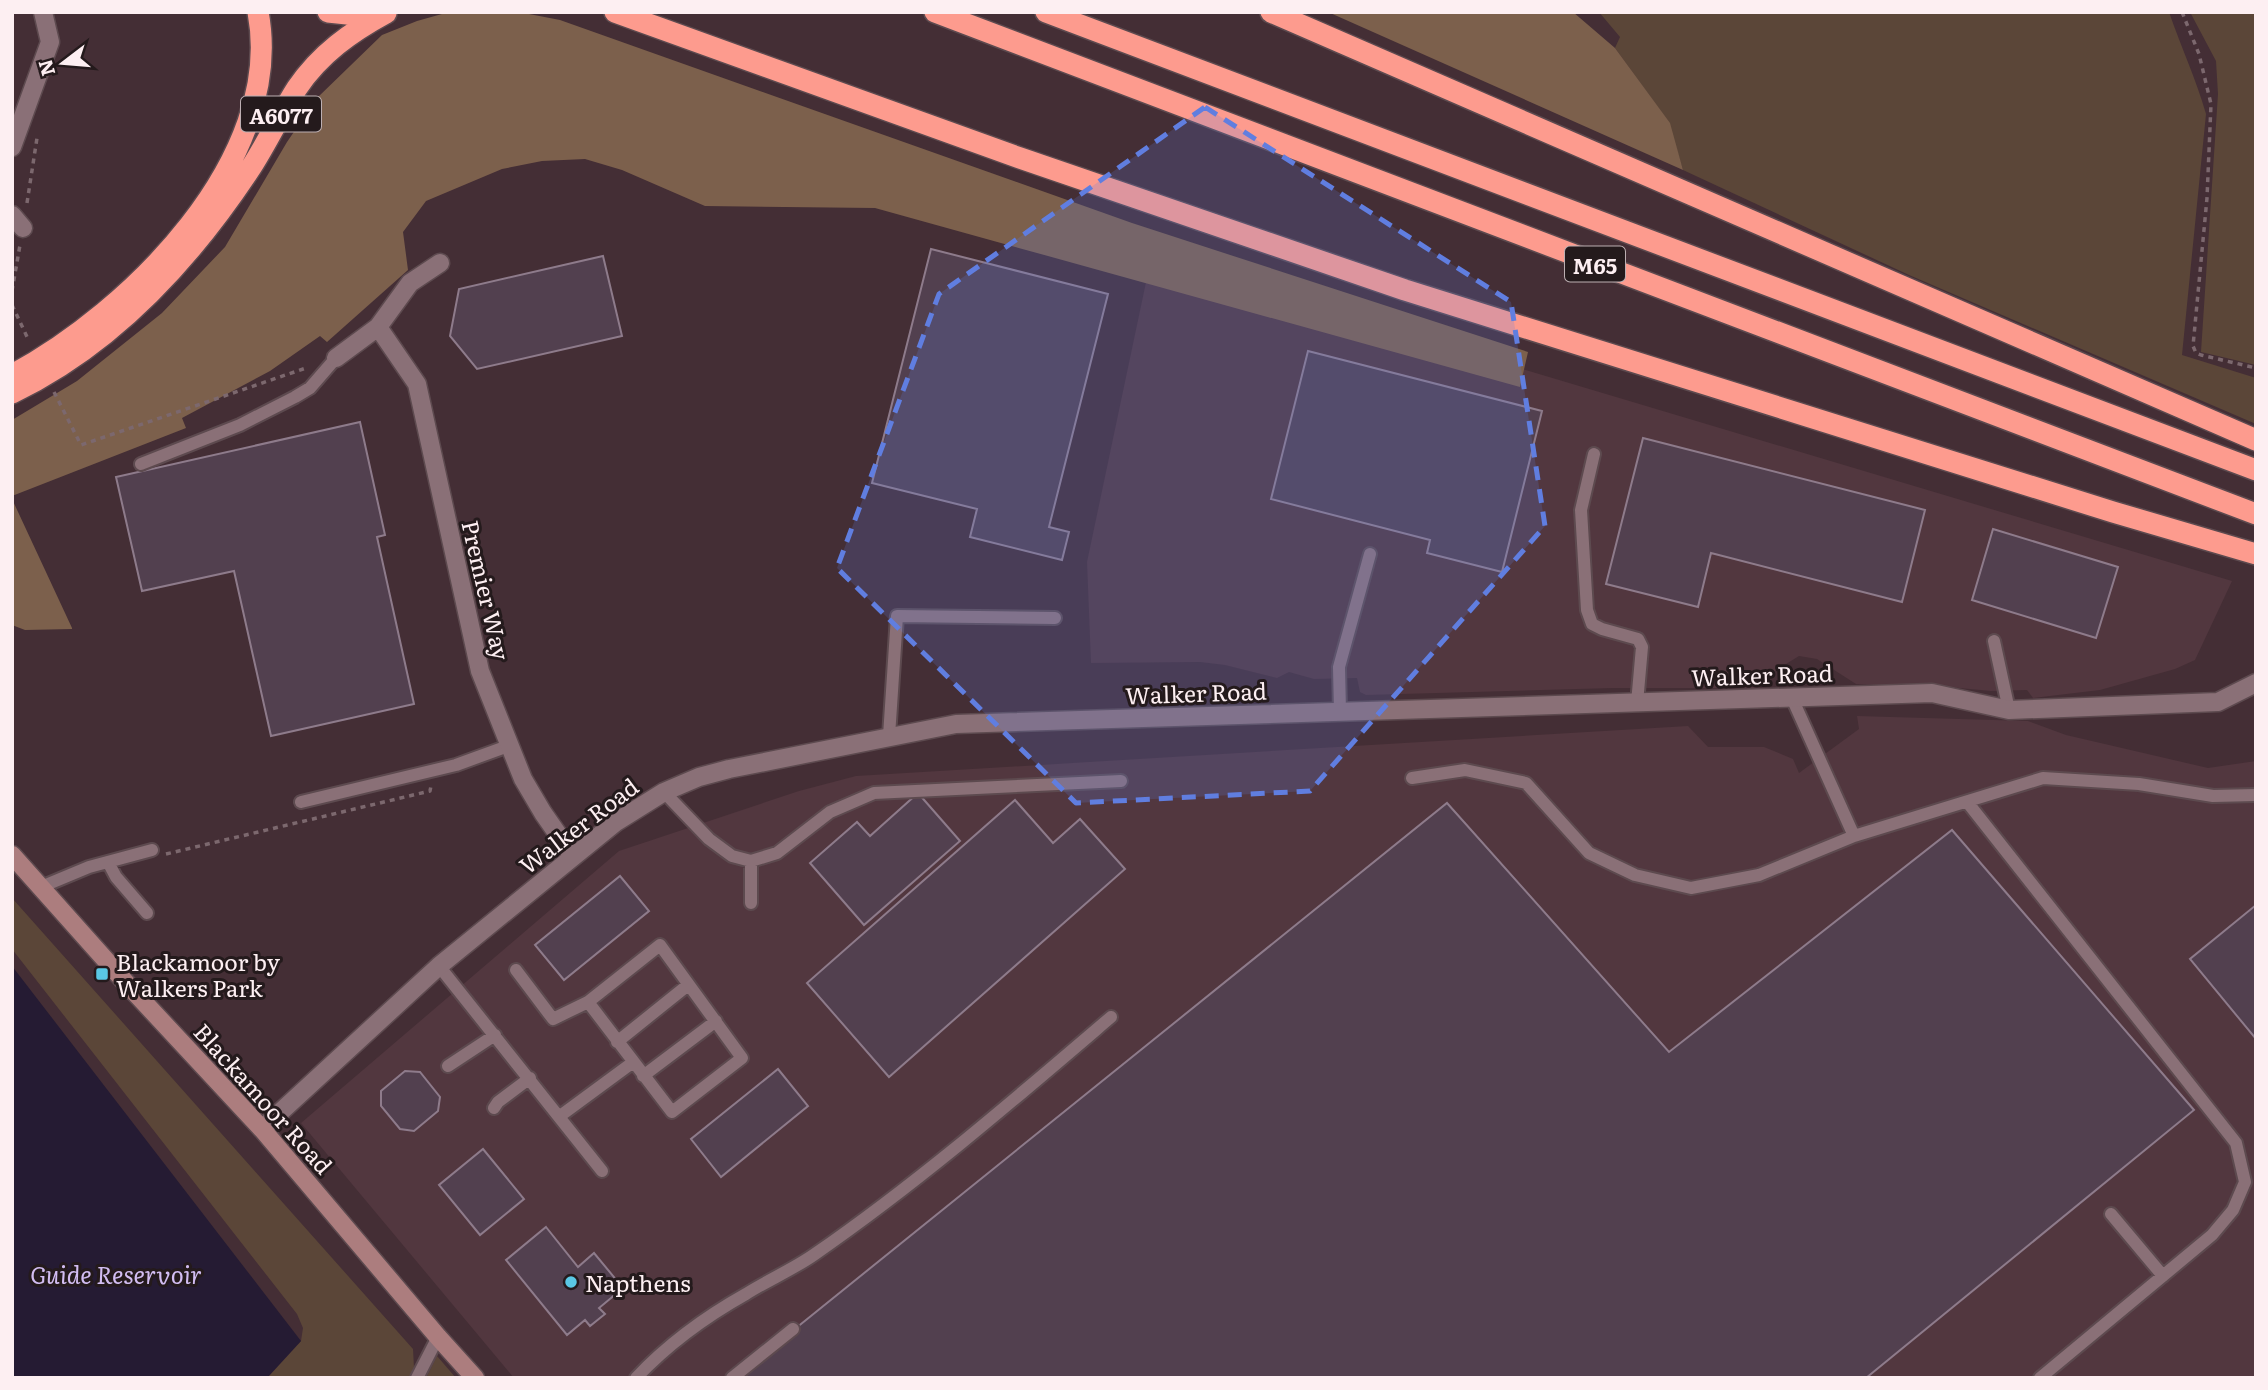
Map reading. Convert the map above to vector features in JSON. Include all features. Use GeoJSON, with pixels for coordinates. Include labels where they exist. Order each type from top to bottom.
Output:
{"type":"FeatureCollection","features":[{"type":"Feature","properties":{"kind":"highway","name":"A6077"},"geometry":{"type":"LineString","coordinates":[[12,393],[43,369],[137,284],[190,223],[228,168],[242,139],[258,91],[262,46],[258,12]]}},
{"type":"Feature","properties":{"kind":"highway","name":"A6077"},"geometry":{"type":"LineString","coordinates":[[328,12],[366,16],[387,13]]}},
{"type":"Feature","properties":{"kind":"highway"},"geometry":{"type":"LineString","coordinates":[[615,12],[1020,158],[1405,290],[2100,508],[2256,554]]}},
{"type":"Feature","properties":{"kind":"highway","name":"M65"},"geometry":{"type":"LineString","coordinates":[[935,12],[2256,514]]}},
{"type":"Feature","properties":{"kind":"highway","name":"M65"},"geometry":{"type":"LineString","coordinates":[[1046,12],[2256,470]]}},
{"type":"Feature","properties":{"kind":"highway"},"geometry":{"type":"LineString","coordinates":[[1271,12],[2256,440]]}},
{"type":"Feature","properties":{"kind":"highway","name":"A6077"},"geometry":{"type":"LineString","coordinates":[[12,375],[43,369],[97,342],[172,272],[252,165],[293,95],[311,70],[343,39],[387,13]]}},
{"type":"Feature","properties":{"kind":"main road","name":"Blackamoor Road"},"geometry":{"type":"LineString","coordinates":[[12,855],[262,1129],[475,1378]]}},
{"type":"Feature","properties":{"kind":"street"},"geometry":{"type":"LineString","coordinates":[[12,147],[50,42],[43,12]]}},
{"type":"Feature","properties":{"kind":"street"},"geometry":{"type":"LineString","coordinates":[[336,358],[378,327],[410,283],[440,263]]}},
{"type":"Feature","properties":{"kind":"street","name":"Premier Way"},"geometry":{"type":"LineString","coordinates":[[378,327],[417,384],[480,671],[523,779],[573,856]]}},
{"type":"Feature","properties":{"kind":"street","name":"Walker Road"},"geometry":{"type":"LineString","coordinates":[[262,1129],[439,965],[616,822],[664,792],[699,777],[729,769],[956,724],[1933,693],[2009,710],[2218,702],[2256,683]]}},
{"type":"Feature","properties":{"kind":"lane"},"geometry":{"type":"LineString","coordinates":[[141,464],[240,425],[295,397],[310,388],[336,358]]}},
{"type":"Feature","properties":{"kind":"lane"},"geometry":{"type":"LineString","coordinates":[[1594,454],[1581,510],[1587,610],[1592,624],[1638,639],[1642,647],[1637,703]]}},
{"type":"Feature","properties":{"kind":"lane"},"geometry":{"type":"LineString","coordinates":[[1340,712],[1339,667],[1370,554]]}},
{"type":"Feature","properties":{"kind":"lane"},"geometry":{"type":"LineString","coordinates":[[889,736],[897,616],[1055,618]]}},
{"type":"Feature","properties":{"kind":"lane"},"geometry":{"type":"LineString","coordinates":[[1994,641],[2009,710]]}},
{"type":"Feature","properties":{"kind":"lane"},"geometry":{"type":"LineString","coordinates":[[1792,698],[1854,836]]}},
{"type":"Feature","properties":{"kind":"lane"},"geometry":{"type":"LineString","coordinates":[[301,802],[434,771],[511,745]]}},
{"type":"Feature","properties":{"kind":"lane"},"geometry":{"type":"LineString","coordinates":[[1412,778],[1465,770],[1526,783],[1589,853],[1635,875],[1691,888],[1759,875],[1854,836],[2043,778],[2139,784],[2213,796],[2256,795]]}},
{"type":"Feature","properties":{"kind":"lane"},"geometry":{"type":"LineString","coordinates":[[664,792],[709,839],[732,856],[751,861],[777,853],[830,811],[874,793],[1121,781]]}},
{"type":"Feature","properties":{"kind":"lane"},"geometry":{"type":"LineString","coordinates":[[1968,803],[2236,1143],[2245,1182],[2233,1210],[2212,1235],[2040,1378]]}},
{"type":"Feature","properties":{"kind":"lane"},"geometry":{"type":"LineString","coordinates":[[41,887],[89,867],[152,850]]}},
{"type":"Feature","properties":{"kind":"lane"},"geometry":{"type":"LineString","coordinates":[[751,861],[751,903]]}},
{"type":"Feature","properties":{"kind":"lane"},"geometry":{"type":"LineString","coordinates":[[108,862],[116,877],[147,913]]}},
{"type":"Feature","properties":{"kind":"lane"},"geometry":{"type":"LineString","coordinates":[[516,970],[553,1019],[588,1002],[660,945],[742,1058],[672,1112],[588,1002]]}},
{"type":"Feature","properties":{"kind":"lane"},"geometry":{"type":"LineString","coordinates":[[439,965],[602,1171]]}},
{"type":"Feature","properties":{"kind":"lane"},"geometry":{"type":"LineString","coordinates":[[617,1042],[688,985]]}},
{"type":"Feature","properties":{"kind":"lane"},"geometry":{"type":"LineString","coordinates":[[636,1378],[689,1330],[814,1256],[980,1128],[1111,1017]]}},
{"type":"Feature","properties":{"kind":"lane"},"geometry":{"type":"LineString","coordinates":[[643,1076],[716,1021]]}},
{"type":"Feature","properties":{"kind":"lane"},"geometry":{"type":"LineString","coordinates":[[448,1066],[495,1035]]}},
{"type":"Feature","properties":{"kind":"lane"},"geometry":{"type":"LineString","coordinates":[[560,1116],[632,1063]]}},
{"type":"Feature","properties":{"kind":"lane"},"geometry":{"type":"LineString","coordinates":[[494,1108],[530,1078]]}},
{"type":"Feature","properties":{"kind":"lane"},"geometry":{"type":"LineString","coordinates":[[2111,1214],[2163,1276]]}},
{"type":"Feature","properties":{"kind":"lane"},"geometry":{"type":"LineString","coordinates":[[732,1378],[793,1329]]}},
{"type":"Feature","properties":{"kind":"lane"},"geometry":{"type":"LineString","coordinates":[[417,1378],[438,1337]]}},
{"type":"Feature","properties":{"kind":"path"},"geometry":{"type":"LineString","coordinates":[[2182,12],[2199,54],[2211,104],[2207,198],[2193,346],[2196,353],[2201,355],[2256,368]]}},
{"type":"Feature","properties":{"kind":"path"},"geometry":{"type":"LineString","coordinates":[[12,291],[17,221],[38,131]]}},
{"type":"Feature","properties":{"kind":"path"},"geometry":{"type":"LineString","coordinates":[[12,305],[81,445],[336,358]]}},
{"type":"Feature","properties":{"kind":"path"},"geometry":{"type":"LineString","coordinates":[[152,850],[159,856],[429,791],[434,771]]}},
{"type":"Feature","properties":{"kind":"highlighted area"},"geometry":{"type":"Polygon","coordinates":[[[1205,107],[1511,302],[1545,526],[1310,791],[1076,803],[837,568],[939,294],[1205,107]]]}},
{"type":"Feature","properties":{"kind":"shaded area"},"geometry":{"type":"Polygon","coordinates":[[[449,12],[529,14],[560,20],[1132,223],[1528,352],[1520,387],[875,208],[705,206],[622,170],[585,159],[542,161],[502,169],[426,201],[403,232],[408,270],[327,342],[320,336],[270,371],[182,418],[186,428],[12,496],[12,420],[77,381],[162,313],[225,247],[287,142],[317,98],[382,35],[449,12]]]}},
{"type":"Feature","properties":{"kind":"shaded area"},"geometry":{"type":"Polygon","coordinates":[[[1328,12],[1573,12],[1615,48],[1670,123],[1683,170],[1328,12]]]}},
{"type":"Feature","properties":{"kind":"shaded area"},"geometry":{"type":"Polygon","coordinates":[[[1599,12],[2169,12],[2206,114],[2182,355],[2256,378],[2256,424],[1909,275],[1683,170],[1668,121],[1615,48],[1620,37],[1599,12]]]}},
{"type":"Feature","properties":{"kind":"shaded area"},"geometry":{"type":"Polygon","coordinates":[[[2190,12],[2256,12],[2256,365],[2201,352],[2218,94],[2216,61],[2190,12]]]}},
{"type":"Feature","properties":{"kind":"shaded area"},"geometry":{"type":"Polygon","coordinates":[[[1153,249],[1516,367],[2232,581],[2195,660],[2175,669],[2100,690],[2033,698],[2027,690],[1991,691],[1938,686],[1856,684],[1817,659],[1799,656],[1770,674],[1759,688],[1613,688],[1366,695],[1360,692],[1357,678],[1314,679],[1289,672],[1277,678],[1225,665],[1200,662],[1091,663],[1087,562],[1153,249]]]}},
{"type":"Feature","properties":{"kind":"shaded area"},"geometry":{"type":"Polygon","coordinates":[[[12,499],[72,629],[25,630],[12,625],[12,499]]]}},
{"type":"Feature","properties":{"kind":"shaded area"},"geometry":{"type":"Polygon","coordinates":[[[1857,716],[2028,721],[2066,735],[2208,768],[2256,761],[2256,1378],[514,1378],[301,1123],[619,851],[799,791],[856,776],[1688,726],[1708,747],[1764,747],[1793,759],[1799,773],[1859,729],[1857,716]]]}},
{"type":"Feature","properties":{"kind":"shaded area"},"geometry":{"type":"Polygon","coordinates":[[[12,898],[413,1349],[414,1368],[409,1378],[267,1378],[301,1341],[303,1328],[297,1314],[12,949],[12,898]]]}},
{"type":"Feature","properties":{"kind":"shaded area"},"geometry":{"type":"Polygon","coordinates":[[[437,1356],[456,1378],[426,1378],[437,1356]]]}},
{"type":"Feature","properties":{"kind":"water","name":"Guide Reservoir"},"geometry":{"type":"Polygon","coordinates":[[[12,966],[301,1341],[267,1378],[12,1378],[12,966]]]}},
{"type":"Feature","properties":{"kind":"building"},"geometry":{"type":"Polygon","coordinates":[[[931,249],[1108,294],[1049,527],[1069,532],[1062,560],[970,537],[977,509],[872,483],[931,249]]]}},
{"type":"Feature","properties":{"kind":"building"},"geometry":{"type":"Polygon","coordinates":[[[603,256],[622,336],[477,369],[450,336],[459,289],[603,256]]]}},
{"type":"Feature","properties":{"kind":"building"},"geometry":{"type":"Polygon","coordinates":[[[1308,351],[1542,411],[1502,572],[1427,553],[1430,540],[1271,499],[1308,351]]]}},
{"type":"Feature","properties":{"kind":"building"},"geometry":{"type":"Polygon","coordinates":[[[360,422],[385,535],[377,537],[414,704],[271,736],[234,571],[142,591],[116,477],[360,422]]]}},
{"type":"Feature","properties":{"kind":"building"},"geometry":{"type":"Polygon","coordinates":[[[1643,438],[1925,510],[1902,602],[1711,553],[1698,607],[1606,584],[1643,438]]]}},
{"type":"Feature","properties":{"kind":"building"},"geometry":{"type":"Polygon","coordinates":[[[1993,529],[2118,567],[2096,638],[1972,600],[1993,529]]]}},
{"type":"Feature","properties":{"kind":"building"},"geometry":{"type":"Polygon","coordinates":[[[918,793],[960,841],[864,925],[810,863],[857,822],[870,836],[918,793]]]}},
{"type":"Feature","properties":{"kind":"building"},"geometry":{"type":"Polygon","coordinates":[[[1015,800],[1053,843],[1080,819],[1125,869],[889,1077],[807,983],[1015,800]]]}},
{"type":"Feature","properties":{"kind":"building"},"geometry":{"type":"Polygon","coordinates":[[[1447,803],[1669,1052],[1952,830],[2194,1110],[1866,1378],[734,1378],[1447,803]]]}},
{"type":"Feature","properties":{"kind":"building"},"geometry":{"type":"Polygon","coordinates":[[[620,876],[649,911],[564,980],[535,945],[620,876]]]}},
{"type":"Feature","properties":{"kind":"building"},"geometry":{"type":"Polygon","coordinates":[[[2256,905],[2256,1039],[2190,959],[2256,905]]]}},
{"type":"Feature","properties":{"kind":"building"},"geometry":{"type":"Polygon","coordinates":[[[778,1069],[808,1106],[721,1177],[691,1139],[778,1069]]]}},
{"type":"Feature","properties":{"kind":"building"},"geometry":{"type":"Polygon","coordinates":[[[405,1071],[420,1072],[440,1097],[438,1111],[414,1131],[400,1129],[381,1106],[381,1091],[405,1071]]]}},
{"type":"Feature","properties":{"kind":"building"},"geometry":{"type":"Polygon","coordinates":[[[483,1149],[524,1199],[480,1235],[439,1185],[483,1149]]]}},
{"type":"Feature","properties":{"kind":"building"},"geometry":{"type":"Polygon","coordinates":[[[546,1227],[578,1267],[594,1253],[623,1288],[599,1308],[605,1314],[590,1326],[585,1320],[567,1335],[506,1260],[546,1227]]]}},
{"type":"Feature","properties":{"kind":"place","name":"Blackamoor by Walkers Park"},"geometry":{"type":"Point","coordinates":[102,974]}},
{"type":"Feature","properties":{"kind":"place","name":"Napthens"},"geometry":{"type":"Point","coordinates":[571,1282]}}]}
